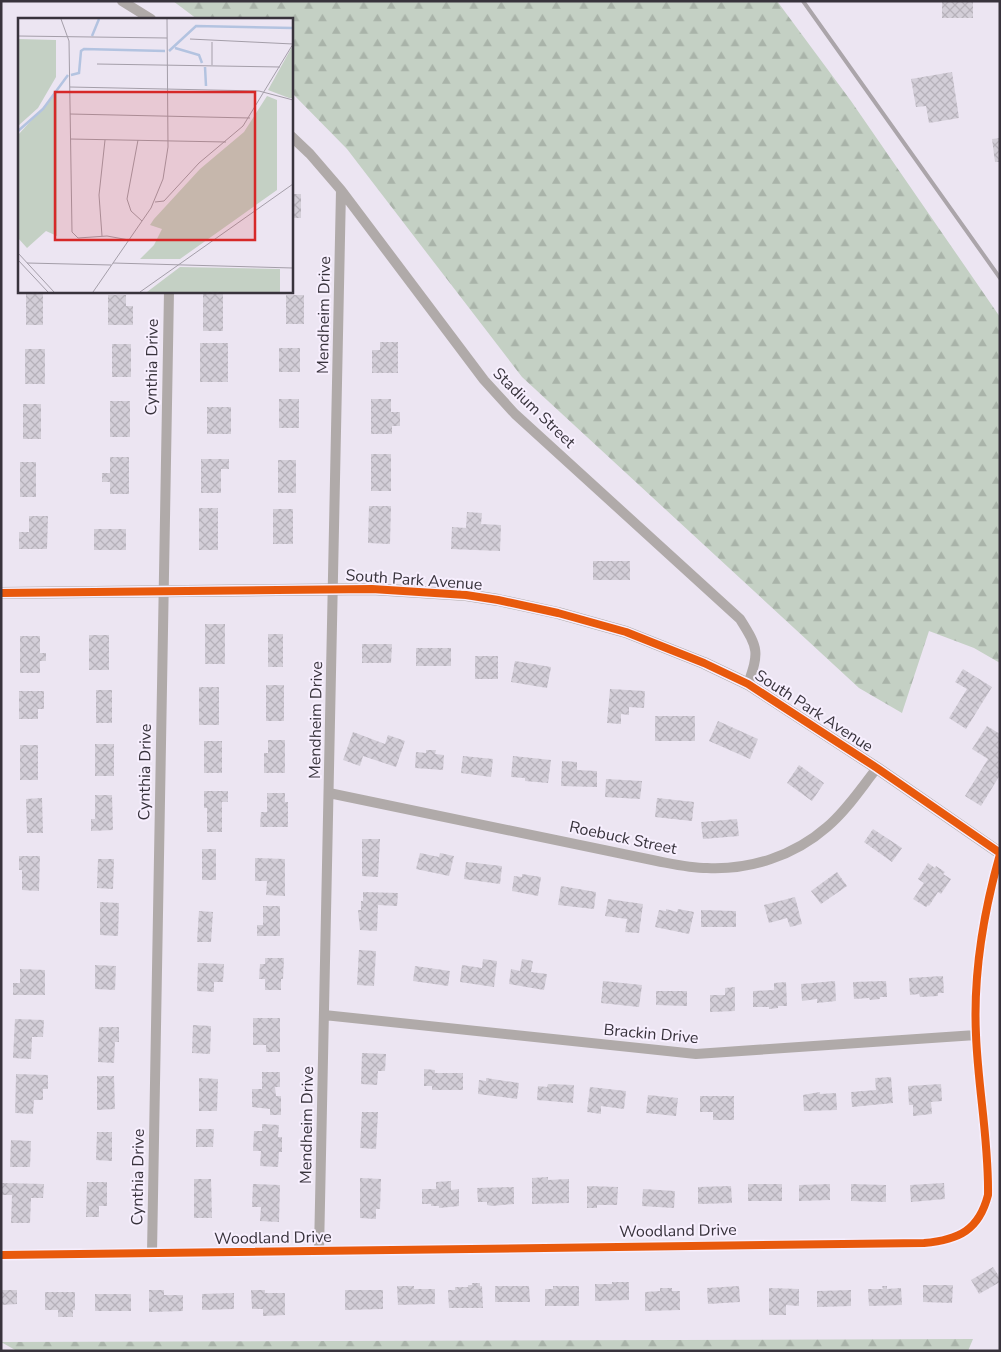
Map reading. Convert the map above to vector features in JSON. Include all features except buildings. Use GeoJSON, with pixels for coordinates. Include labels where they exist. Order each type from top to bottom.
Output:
{"type":"FeatureCollection","features":[{"type":"Feature","properties":{"kind":"street"},"geometry":{"type":"LineString","coordinates":[[122,1],[148,18]]}},
{"type":"Feature","properties":{"kind":"street","name":"Stadium Street"},"geometry":{"type":"LineString","coordinates":[[292,137],[310,154],[341,190],[484,380],[515,414],[740,619],[756,649],[756,657],[748,684]]}},
{"type":"Feature","properties":{"kind":"street","name":"Mendheim Drive"},"geometry":{"type":"LineString","coordinates":[[319,1251],[341,190]]}},
{"type":"Feature","properties":{"kind":"street","name":"Cynthia Drive"},"geometry":{"type":"LineString","coordinates":[[152,1253],[169,292]]}},
{"type":"Feature","properties":{"kind":"street","name":"South Park Avenue"},"geometry":{"type":"LineString","coordinates":[[1,593],[333,589],[438,592],[498,600],[549,611],[626,632],[748,684],[877,768],[1000,853]]}},
{"type":"Feature","properties":{"kind":"street","name":"Roebuck Street"},"geometry":{"type":"LineString","coordinates":[[329,792],[657,860],[704,868],[723,868],[741,867],[773,859],[808,842],[827,827],[847,807],[877,768]]}},
{"type":"Feature","properties":{"kind":"street","name":"Woodland Drive"},"geometry":{"type":"LineString","coordinates":[[1,1255],[924,1243],[949,1240],[961,1235],[979,1218],[988,1195],[976,1034],[979,946],[1000,853]]}},
{"type":"Feature","properties":{"kind":"street","name":"Brackin Drive"},"geometry":{"type":"LineString","coordinates":[[324,1014],[696,1054],[976,1034]]}},
{"type":"Feature","properties":{"kind":"green space"},"geometry":{"type":"Polygon","coordinates":[[[173,1],[777,1],[851,101],[1000,317],[1000,663],[974,648],[929,631],[902,713],[859,688],[522,377],[347,149],[292,93],[292,18],[196,18],[173,1]]]}},
{"type":"Feature","properties":{"kind":"green space"},"geometry":{"type":"Polygon","coordinates":[[[973,1339],[968,1351],[17,1351],[1,1342],[973,1339]]]}},
{"type":"Feature","properties":{"kind":"railway"},"geometry":{"type":"LineString","coordinates":[[803,1],[1000,278]]}},
{"type":"Feature","properties":{"kind":"cycle path"},"geometry":{"type":"LineString","coordinates":[[1,593],[372,589],[466,595],[558,613],[626,632],[704,663],[748,684],[877,768],[1000,853]]}},
{"type":"Feature","properties":{"kind":"cycle path"},"geometry":{"type":"LineString","coordinates":[[1,1255],[924,1243],[936,1242],[957,1236],[973,1225],[979,1217],[988,1195],[987,1155],[977,1055],[975,1012],[980,944],[1000,854]]}}]}
